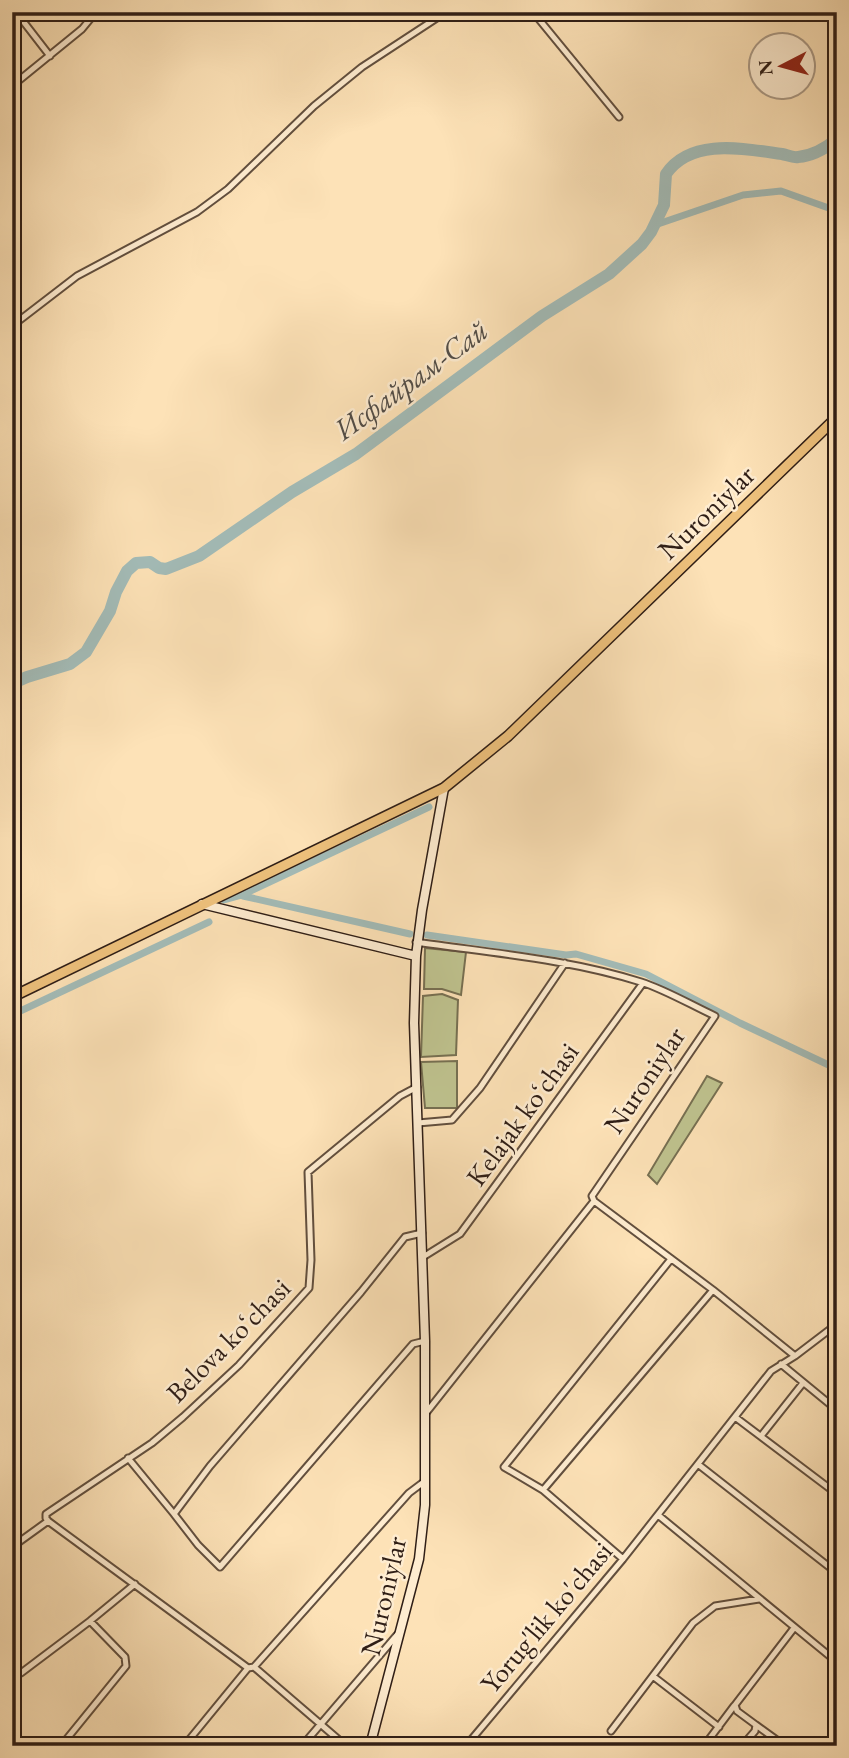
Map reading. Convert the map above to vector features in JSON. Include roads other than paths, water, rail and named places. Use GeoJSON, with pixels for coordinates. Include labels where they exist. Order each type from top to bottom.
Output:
{"type":"FeatureCollection","features":[{"type":"Feature","properties":{"kind":"main road","name":"Nuroniylar"},"geometry":{"type":"LineString","coordinates":[[370,1746],[419,1559],[425,1481],[426,1413],[414,1023],[416,942],[444,788],[508,736],[837,417]]}},
{"type":"Feature","properties":{"kind":"main road"},"geometry":{"type":"LineString","coordinates":[[12,997],[444,788]]}},
{"type":"Feature","properties":{"kind":"main road"},"geometry":{"type":"LineString","coordinates":[[202,904],[416,956]]}},
{"type":"Feature","properties":{"kind":"street"},"geometry":{"type":"LineString","coordinates":[[16,12],[50,56]]}},
{"type":"Feature","properties":{"kind":"street"},"geometry":{"type":"LineString","coordinates":[[12,86],[82,29],[96,12]]}},
{"type":"Feature","properties":{"kind":"street"},"geometry":{"type":"LineString","coordinates":[[12,326],[77,276],[197,212],[228,189],[324,98],[362,67],[446,12]]}},
{"type":"Feature","properties":{"kind":"street"},"geometry":{"type":"LineString","coordinates":[[533,12],[619,117]]}},
{"type":"Feature","properties":{"kind":"street","name":"Nuroniylar"},"geometry":{"type":"LineString","coordinates":[[416,942],[565,963],[643,983],[715,1016],[592,1196],[594,1201],[426,1413]]}},
{"type":"Feature","properties":{"kind":"street"},"geometry":{"type":"LineString","coordinates":[[418,1123],[452,1119],[480,1088],[565,963]]}},
{"type":"Feature","properties":{"kind":"street","name":"Kelajak koʻchasi"},"geometry":{"type":"LineString","coordinates":[[423,1257],[460,1234],[643,983]]}},
{"type":"Feature","properties":{"kind":"street","name":"Belova koʻchasi"},"geometry":{"type":"LineString","coordinates":[[12,1547],[48,1521],[46,1514],[152,1443],[239,1365],[309,1288],[312,1260],[308,1172],[400,1096],[416,1087]]}},
{"type":"Feature","properties":{"kind":"street"},"geometry":{"type":"LineString","coordinates":[[594,1201],[713,1290],[795,1356]]}},
{"type":"Feature","properties":{"kind":"street"},"geometry":{"type":"LineString","coordinates":[[174,1514],[210,1466],[361,1292],[405,1237],[422,1233]]}},
{"type":"Feature","properties":{"kind":"street"},"geometry":{"type":"LineString","coordinates":[[623,1559],[543,1490],[504,1467],[671,1259]]}},
{"type":"Feature","properties":{"kind":"street"},"geometry":{"type":"LineString","coordinates":[[543,1490],[713,1290]]}},
{"type":"Feature","properties":{"kind":"street","name":"Yorug'lik ko'chasi"},"geometry":{"type":"LineString","coordinates":[[466,1746],[658,1516],[771,1371],[836,1326]]}},
{"type":"Feature","properties":{"kind":"street"},"geometry":{"type":"LineString","coordinates":[[128,1458],[198,1545],[220,1567],[413,1343],[425,1341]]}},
{"type":"Feature","properties":{"kind":"street"},"geometry":{"type":"LineString","coordinates":[[781,1364],[837,1410]]}},
{"type":"Feature","properties":{"kind":"street"},"geometry":{"type":"LineString","coordinates":[[761,1436],[803,1383]]}},
{"type":"Feature","properties":{"kind":"street"},"geometry":{"type":"LineString","coordinates":[[736,1417],[837,1494]]}},
{"type":"Feature","properties":{"kind":"street"},"geometry":{"type":"LineString","coordinates":[[699,1465],[837,1573]]}},
{"type":"Feature","properties":{"kind":"street"},"geometry":{"type":"LineString","coordinates":[[184,1746],[251,1667],[409,1493],[425,1481]]}},
{"type":"Feature","properties":{"kind":"street"},"geometry":{"type":"LineString","coordinates":[[658,1516],[837,1662]]}},
{"type":"Feature","properties":{"kind":"street"},"geometry":{"type":"LineString","coordinates":[[48,1521],[251,1667],[346,1746]]}},
{"type":"Feature","properties":{"kind":"street"},"geometry":{"type":"LineString","coordinates":[[21,1673],[135,1584]]}},
{"type":"Feature","properties":{"kind":"street"},"geometry":{"type":"LineString","coordinates":[[611,1731],[693,1623],[715,1606],[759,1600]]}},
{"type":"Feature","properties":{"kind":"street"},"geometry":{"type":"LineString","coordinates":[[61,1746],[126,1666],[125,1657],[90,1621]]}},
{"type":"Feature","properties":{"kind":"street"},"geometry":{"type":"LineString","coordinates":[[705,1746],[794,1628]]}},
{"type":"Feature","properties":{"kind":"street"},"geometry":{"type":"LineString","coordinates":[[302,1746],[399,1632]]}},
{"type":"Feature","properties":{"kind":"street"},"geometry":{"type":"LineString","coordinates":[[654,1676],[719,1727]]}},
{"type":"Feature","properties":{"kind":"street"},"geometry":{"type":"LineString","coordinates":[[734,1706],[756,1726],[785,1746]]}},
{"type":"Feature","properties":{"kind":"street"},"geometry":{"type":"LineString","coordinates":[[742,1746],[756,1726]]}},
{"type":"Feature","properties":{"kind":"waterway","name":"Исфайрам-Сай"},"geometry":{"type":"LineString","coordinates":[[12,687],[27,677],[70,664],[86,652],[110,611],[127,571],[136,563],[150,562],[166,569],[199,556],[292,492],[356,454],[542,316],[609,274],[642,244],[651,232],[664,205],[666,174],[677,162],[689,155],[719,148],[803,156],[819,151],[837,139]]}},
{"type":"Feature","properties":{"kind":"waterway"},"geometry":{"type":"LineString","coordinates":[[655,225],[743,195],[781,191],[837,211]]}},
{"type":"Feature","properties":{"kind":"waterway"},"geometry":{"type":"LineString","coordinates":[[224,900],[242,895],[429,807]]}},
{"type":"Feature","properties":{"kind":"waterway"},"geometry":{"type":"LineString","coordinates":[[243,896],[410,934]]}},
{"type":"Feature","properties":{"kind":"waterway"},"geometry":{"type":"LineString","coordinates":[[12,1015],[209,922]]}},
{"type":"Feature","properties":{"kind":"waterway"},"geometry":{"type":"LineString","coordinates":[[427,935],[566,955],[576,954],[646,974],[837,1069]]}}]}
